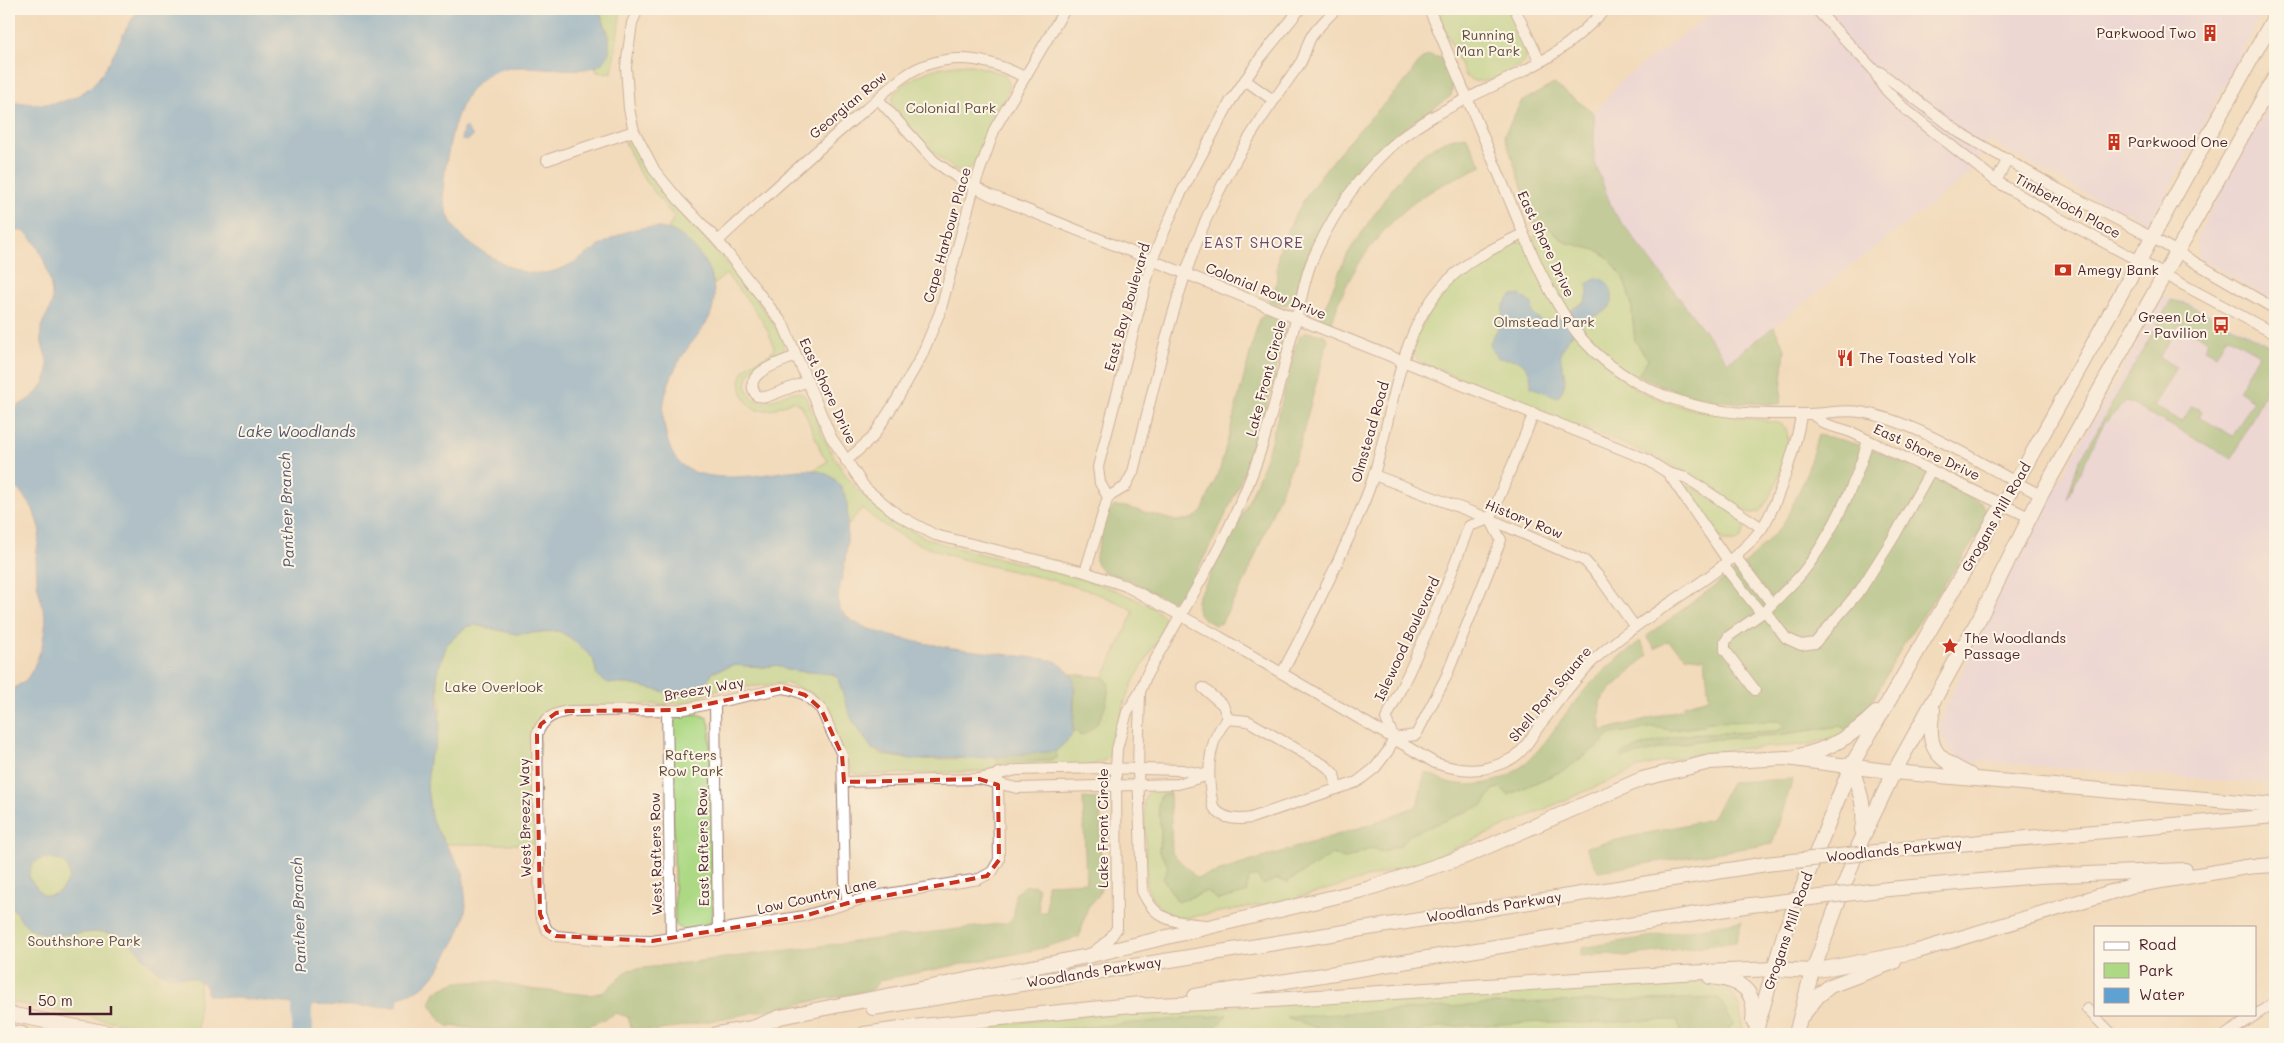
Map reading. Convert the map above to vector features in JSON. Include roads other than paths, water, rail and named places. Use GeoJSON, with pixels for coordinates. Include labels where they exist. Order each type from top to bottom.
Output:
{"type":"FeatureCollection","features":[{"type":"Feature","properties":{"kind":"main road","name":"Grogans Mill Road"},"geometry":{"type":"LineString","coordinates":[[1753,1034],[1798,897],[1851,766],[2003,504],[2153,238],[2275,16]]}},
{"type":"Feature","properties":{"kind":"main road","name":"Grogans Mill Road"},"geometry":{"type":"LineString","coordinates":[[1796,1034],[1813,972],[1859,845],[1894,772],[1980,617],[2041,495],[2275,77]]}},
{"type":"Feature","properties":{"kind":"main road"},"geometry":{"type":"LineString","coordinates":[[750,1028],[780,1017],[1088,956],[1367,889],[1421,873],[1466,856],[1619,788],[1667,772],[1710,762],[1786,758],[1818,752],[1862,727],[1892,695]]}},
{"type":"Feature","properties":{"kind":"main road"},"geometry":{"type":"LineString","coordinates":[[1935,699],[1930,734],[1932,746],[1937,756],[1948,764],[1978,779]]}},
{"type":"Feature","properties":{"kind":"main road"},"geometry":{"type":"LineString","coordinates":[[1786,758],[1894,772],[2275,805]]}},
{"type":"Feature","properties":{"kind":"main road"},"geometry":{"type":"LineString","coordinates":[[1851,766],[1861,795],[1865,817],[1859,845]]}},
{"type":"Feature","properties":{"kind":"main road","name":"Woodlands Parkway"},"geometry":{"type":"LineString","coordinates":[[716,1034],[1766,864],[1903,849],[2275,816]]}},
{"type":"Feature","properties":{"kind":"main road"},"geometry":{"type":"LineString","coordinates":[[1132,1006],[1750,905],[1889,889],[2040,876],[2275,865]]}},
{"type":"Feature","properties":{"kind":"main road"},"geometry":{"type":"LineString","coordinates":[[864,1034],[922,1026],[1132,1006],[1273,1000],[1682,973],[1774,969],[1813,972],[1918,951],[2131,886],[2253,866]]}},
{"type":"Feature","properties":{"kind":"main road"},"geometry":{"type":"LineString","coordinates":[[1800,1020],[1818,996],[1830,986],[1886,966],[1918,951]]}},
{"type":"Feature","properties":{"kind":"main road"},"geometry":{"type":"LineString","coordinates":[[1682,973],[1720,978],[1738,983],[1752,995],[1755,1007],[1753,1034]]}},
{"type":"Feature","properties":{"kind":"main road"},"geometry":{"type":"LineString","coordinates":[[9,1014],[114,1034]]}},
{"type":"Feature","properties":{"kind":"main road"},"geometry":{"type":"LineString","coordinates":[[9,1032],[22,1034]]}},
{"type":"Feature","properties":{"kind":"street","name":"East Shore Drive"},"geometry":{"type":"LineString","coordinates":[[638,9],[632,23],[626,67],[629,109],[634,131],[655,170],[678,199],[718,241],[783,324],[831,437],[866,489],[898,515],[935,535],[1086,572],[1126,586],[1180,616]]}},
{"type":"Feature","properties":{"kind":"street","name":"Cape Harbour Place"},"geometry":{"type":"LineString","coordinates":[[846,461],[872,438],[921,357],[940,312],[974,187],[995,128],[1065,9]]}},
{"type":"Feature","properties":{"kind":"street","name":"East Bay Boulevard"},"geometry":{"type":"LineString","coordinates":[[1108,498],[1100,483],[1098,467],[1152,260],[1178,197],[1203,150],[1245,80],[1300,9]]}},
{"type":"Feature","properties":{"kind":"street"},"geometry":{"type":"LineString","coordinates":[[1086,572],[1108,498],[1125,487],[1133,472],[1162,351],[1186,273],[1203,226],[1243,146],[1301,62],[1312,36],[1336,9]]}},
{"type":"Feature","properties":{"kind":"street","name":"East Shore Drive"},"geometry":{"type":"LineString","coordinates":[[1429,9],[1523,234],[1560,307],[1584,340],[1610,365],[1634,382],[1667,398],[1699,407],[1735,413],[1806,414],[1859,412],[1908,424],[2041,495]]}},
{"type":"Feature","properties":{"kind":"street"},"geometry":{"type":"LineString","coordinates":[[1516,9],[1540,62]]}},
{"type":"Feature","properties":{"kind":"street","name":"Lake Front Circle"},"geometry":{"type":"LineString","coordinates":[[1088,956],[1109,940],[1117,928],[1116,769],[1117,749],[1127,712],[1140,692],[1147,674],[1215,554],[1246,492],[1270,421],[1310,264],[1326,230],[1349,193],[1378,159],[1403,136],[1429,117],[1540,62],[1571,41],[1606,9]]}},
{"type":"Feature","properties":{"kind":"street","name":"Timberloch Place"},"geometry":{"type":"LineString","coordinates":[[1816,9],[1873,69],[1878,82],[1888,92],[1920,122],[1996,181],[2055,216],[2275,334]]}},
{"type":"Feature","properties":{"kind":"street","name":"Georgian Row"},"geometry":{"type":"LineString","coordinates":[[718,241],[810,156],[902,78],[929,64],[957,59],[981,60],[1005,67],[1024,78]]}},
{"type":"Feature","properties":{"kind":"street","name":"Timberloch Place"},"geometry":{"type":"LineString","coordinates":[[1873,69],[1880,72],[1964,136],[2153,238],[2275,309]]}},
{"type":"Feature","properties":{"kind":"street"},"geometry":{"type":"LineString","coordinates":[[1245,80],[1273,100]]}},
{"type":"Feature","properties":{"kind":"street","name":"Colonial Row Drive"},"geometry":{"type":"LineString","coordinates":[[878,99],[934,161],[974,187],[1646,459],[1668,473],[1687,478],[1762,528]]}},
{"type":"Feature","properties":{"kind":"street"},"geometry":{"type":"LineString","coordinates":[[547,160],[634,131]]}},
{"type":"Feature","properties":{"kind":"street"},"geometry":{"type":"LineString","coordinates":[[1950,146],[1964,136]]}},
{"type":"Feature","properties":{"kind":"street"},"geometry":{"type":"LineString","coordinates":[[1960,154],[1964,136]]}},
{"type":"Feature","properties":{"kind":"street"},"geometry":{"type":"LineString","coordinates":[[1996,181],[2008,159]]}},
{"type":"Feature","properties":{"kind":"street","name":"Olmstead Road"},"geometry":{"type":"LineString","coordinates":[[1282,673],[1321,601],[1374,475],[1404,361],[1420,317],[1440,289],[1465,266],[1523,234]]}},
{"type":"Feature","properties":{"kind":"street"},"geometry":{"type":"LineString","coordinates":[[796,356],[758,373],[751,381],[751,389],[757,396],[766,397],[808,381]]}},
{"type":"Feature","properties":{"kind":"street"},"geometry":{"type":"LineString","coordinates":[[1337,789],[1334,774],[1326,766],[1248,721],[1228,720],[1222,725],[1215,737],[1208,775],[1213,806],[1224,816],[1238,820],[1251,818],[1337,789],[1357,782],[1375,768],[1388,751],[1394,738],[1416,735],[1446,677],[1500,540],[1490,519],[1534,413]]}},
{"type":"Feature","properties":{"kind":"street","name":"East Shore Drive"},"geometry":{"type":"LineString","coordinates":[[1806,414],[1825,424],[1868,440],[2030,518]]}},
{"type":"Feature","properties":{"kind":"street","name":"Shell Port Square"},"geometry":{"type":"LineString","coordinates":[[1180,616],[1282,673],[1435,763],[1454,770],[1476,771],[1495,767],[1513,758],[1528,744],[1550,712],[1596,658],[1635,627],[1729,561],[1762,528],[1770,514],[1806,414]]}},
{"type":"Feature","properties":{"kind":"street"},"geometry":{"type":"LineString","coordinates":[[1755,690],[1725,650],[1724,642],[1729,636],[1766,609],[1799,576],[1826,537],[1845,501],[1868,440]]}},
{"type":"Feature","properties":{"kind":"street"},"geometry":{"type":"LineString","coordinates":[[1729,561],[1786,638],[1801,645],[1815,643],[1861,589],[1895,536],[1931,470]]}},
{"type":"Feature","properties":{"kind":"street","name":"Colonial Row Drive"},"geometry":{"type":"LineString","coordinates":[[1668,473],[1729,561]]}},
{"type":"Feature","properties":{"kind":"street","name":"History Row"},"geometry":{"type":"LineString","coordinates":[[1374,475],[1490,519],[1585,561],[1600,578],[1635,627]]}},
{"type":"Feature","properties":{"kind":"street","name":"Islewood Boulevard"},"geometry":{"type":"LineString","coordinates":[[1394,738],[1386,718],[1413,666],[1446,591],[1469,526],[1490,519]]}},
{"type":"Feature","properties":{"kind":"street"},"geometry":{"type":"LineString","coordinates":[[1729,561],[1766,609]]}},
{"type":"Feature","properties":{"kind":"street","name":"Breezy Way"},"geometry":{"type":"LineString","coordinates":[[556,713],[568,711],[666,711],[715,703],[783,688],[796,691],[805,695],[821,709],[842,755],[844,782]]}},
{"type":"Feature","properties":{"kind":"street"},"geometry":{"type":"LineString","coordinates":[[1203,688],[1223,705],[1228,720]]}},
{"type":"Feature","properties":{"kind":"street","name":"Lake Front Circle"},"geometry":{"type":"LineString","coordinates":[[1140,692],[1138,769],[1142,891],[1147,901],[1162,918],[1208,926]]}},
{"type":"Feature","properties":{"kind":"street","name":"East Rafters Row"},"geometry":{"type":"LineString","coordinates":[[715,703],[718,931]]}},
{"type":"Feature","properties":{"kind":"street","name":"West Rafters Row"},"geometry":{"type":"LineString","coordinates":[[666,711],[671,937]]}},
{"type":"Feature","properties":{"kind":"street","name":"West Breezy Way"},"geometry":{"type":"LineString","coordinates":[[547,930],[540,914],[538,734],[541,724],[556,713]]}},
{"type":"Feature","properties":{"kind":"street"},"geometry":{"type":"LineString","coordinates":[[848,903],[845,885],[844,782],[979,779],[1017,770],[1181,770],[1208,775]]}},
{"type":"Feature","properties":{"kind":"street","name":"Low Country Lane"},"geometry":{"type":"LineString","coordinates":[[547,930],[556,936],[642,941],[718,931],[804,916],[848,903],[979,880],[987,876],[995,868],[999,860],[998,773]]}},
{"type":"Feature","properties":{"kind":"street"},"geometry":{"type":"LineString","coordinates":[[979,779],[1017,788],[1178,784],[1208,775]]}},
{"type":"Feature","properties":{"kind":"street"},"geometry":{"type":"LineString","coordinates":[[2256,1014],[2275,1002]]}},
{"type":"Feature","properties":{"kind":"street"},"geometry":{"type":"LineString","coordinates":[[2086,1009],[2112,1034]]}},
{"type":"Feature","properties":{"kind":"street"},"geometry":{"type":"LineString","coordinates":[[2226,1034],[2254,1016]]}},
{"type":"Feature","properties":{"kind":"water","name":"Lake Woodlands"},"geometry":{"type":"Polygon","coordinates":[[[140,9],[598,9],[609,38],[608,56],[597,66],[580,69],[515,67],[496,71],[476,84],[469,93],[454,126],[444,178],[445,206],[453,225],[461,236],[478,249],[523,272],[545,273],[565,267],[621,234],[641,228],[670,230],[685,239],[706,263],[712,280],[714,298],[710,316],[683,355],[666,391],[663,419],[669,445],[676,459],[684,467],[695,472],[722,477],[751,476],[798,470],[809,470],[829,475],[843,490],[847,503],[846,552],[838,602],[847,617],[869,629],[899,638],[935,645],[1056,661],[1068,671],[1074,680],[1073,731],[1068,740],[1056,751],[971,759],[952,757],[917,760],[889,755],[872,749],[851,718],[838,679],[833,674],[786,670],[778,665],[764,667],[733,665],[713,672],[701,689],[690,690],[688,695],[679,695],[629,684],[608,683],[597,675],[593,658],[572,639],[559,631],[516,634],[475,625],[466,627],[447,644],[439,667],[437,679],[440,726],[435,748],[429,758],[427,788],[431,817],[435,827],[463,872],[466,906],[464,919],[457,937],[439,969],[421,988],[398,998],[397,1007],[303,1005],[207,995],[207,988],[197,980],[158,971],[123,937],[104,932],[48,934],[28,927],[9,903],[9,692],[27,679],[33,669],[42,647],[46,621],[37,584],[36,556],[40,531],[33,509],[19,490],[9,484],[9,410],[29,399],[45,382],[48,367],[41,339],[41,329],[50,309],[52,293],[45,263],[36,244],[22,231],[9,230],[9,100],[21,103],[45,104],[57,103],[79,95],[89,88],[104,71],[140,9]],[[46,858],[35,862],[31,867],[29,878],[43,895],[56,893],[67,882],[69,878],[68,868],[63,862],[46,858]]]}},
{"type":"Feature","properties":{"kind":"water"},"geometry":{"type":"Polygon","coordinates":[[[466,127],[473,136],[467,141],[461,140],[463,129],[466,127]]]}},
{"type":"Feature","properties":{"kind":"water"},"geometry":{"type":"Polygon","coordinates":[[[1598,278],[1603,280],[1611,290],[1611,305],[1608,309],[1583,324],[1570,336],[1564,345],[1561,360],[1565,383],[1558,397],[1531,387],[1531,379],[1524,364],[1513,359],[1496,357],[1490,344],[1501,321],[1503,307],[1511,296],[1520,295],[1532,304],[1533,314],[1541,321],[1550,321],[1585,302],[1588,294],[1588,283],[1598,278]]]}},
{"type":"Feature","properties":{"kind":"waterway","name":"Panther Branch"},"geometry":{"type":"LineString","coordinates":[[302,979],[302,1034]]}},
{"type":"Feature","properties":{"kind":"place","name":"Parkwood Two"},"geometry":{"type":"Point","coordinates":[2210,33]}},
{"type":"Feature","properties":{"kind":"place","name":"Parkwood One"},"geometry":{"type":"Point","coordinates":[2114,142]}},
{"type":"Feature","properties":{"kind":"place","name":"Amegy Bank"},"geometry":{"type":"Point","coordinates":[2063,270]}},
{"type":"Feature","properties":{"kind":"place","name":"Green Lot - Pavilion"},"geometry":{"type":"Point","coordinates":[2221,325]}},
{"type":"Feature","properties":{"kind":"place","name":"The Toasted Yolk"},"geometry":{"type":"Point","coordinates":[1845,358]}},
{"type":"Feature","properties":{"kind":"place","name":"The Woodlands Passage"},"geometry":{"type":"Point","coordinates":[1950,646]}},
{"type":"Feature","properties":{"kind":"district","name":"EAST SHORE"},"geometry":{"type":"Point","coordinates":[1254,243]}},
{"type":"Feature","properties":{"kind":"park label","name":"Running Man Park"},"geometry":{"type":"Point","coordinates":[1488,43]}},
{"type":"Feature","properties":{"kind":"park label","name":"Colonial Park"},"geometry":{"type":"Point","coordinates":[951,108]}},
{"type":"Feature","properties":{"kind":"park label","name":"Olmstead Park"},"geometry":{"type":"Point","coordinates":[1544,322]}},
{"type":"Feature","properties":{"kind":"park label","name":"Lake Overlook"},"geometry":{"type":"Point","coordinates":[494,687]}},
{"type":"Feature","properties":{"kind":"park label","name":"Rafters Row Park"},"geometry":{"type":"Point","coordinates":[691,764]}},
{"type":"Feature","properties":{"kind":"park label","name":"Southshore Park"},"geometry":{"type":"Point","coordinates":[84,941]}}]}
